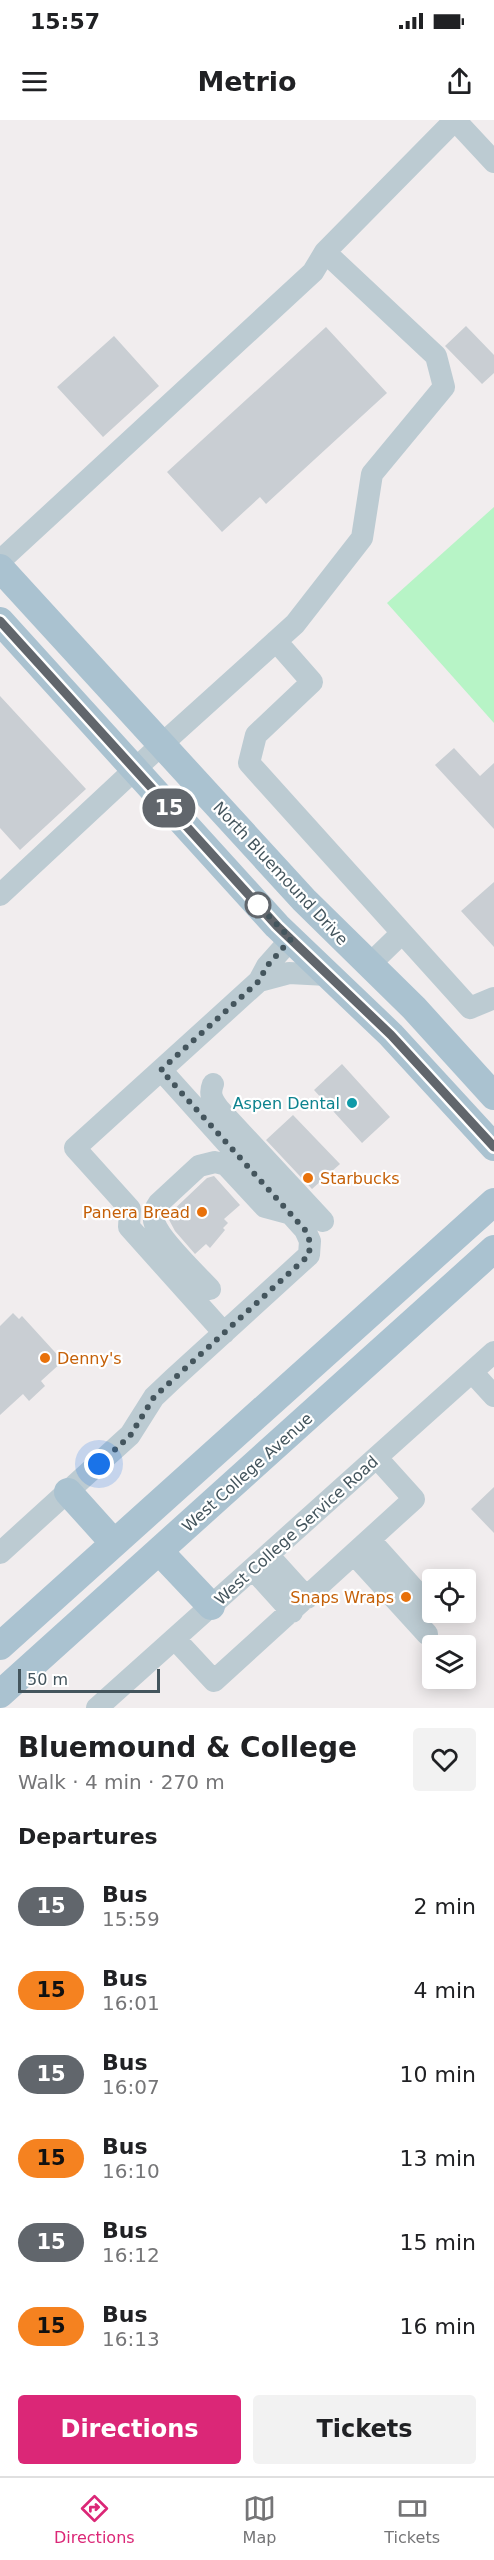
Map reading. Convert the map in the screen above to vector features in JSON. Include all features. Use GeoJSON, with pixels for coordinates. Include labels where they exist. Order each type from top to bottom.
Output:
{"type":"FeatureCollection","features":[{"type":"Feature","properties":{"kind":"main road","name":"North Bluemound Drive"},"geometry":{"type":"LineString","coordinates":[[0,568],[304,900],[400,995],[494,1096]]}},
{"type":"Feature","properties":{"kind":"main road"},"geometry":{"type":"LineString","coordinates":[[1,625],[291,939],[391,1035],[494,1147]]}},
{"type":"Feature","properties":{"kind":"main road"},"geometry":{"type":"LineString","coordinates":[[291,939],[311,933],[317,934],[368,985],[400,995]]}},
{"type":"Feature","properties":{"kind":"main road"},"geometry":{"type":"LineString","coordinates":[[0,1646],[494,1202]]}},
{"type":"Feature","properties":{"kind":"main road","name":"West College Avenue"},"geometry":{"type":"LineString","coordinates":[[0,1694],[494,1249]]}},
{"type":"Feature","properties":{"kind":"main road"},"geometry":{"type":"LineString","coordinates":[[68,1492],[114,1543]]}},
{"type":"Feature","properties":{"kind":"main road"},"geometry":{"type":"LineString","coordinates":[[159,1551],[211,1606]]}},
{"type":"Feature","properties":{"kind":"street"},"geometry":{"type":"LineString","coordinates":[[0,561],[313,273],[325,252],[455,120],[494,162]]}},
{"type":"Feature","properties":{"kind":"street"},"geometry":{"type":"LineString","coordinates":[[0,896],[161,745],[296,624],[362,538],[372,474],[444,387],[436,356],[325,252]]}},
{"type":"Feature","properties":{"kind":"street"},"geometry":{"type":"LineString","coordinates":[[276,641],[312,682],[256,735],[249,763],[470,1008],[494,998]]}},
{"type":"Feature","properties":{"kind":"street"},"geometry":{"type":"LineString","coordinates":[[369,965],[402,933]]}},
{"type":"Feature","properties":{"kind":"street"},"geometry":{"type":"LineString","coordinates":[[224,1333],[129,1227],[130,1209],[75,1148],[259,981],[267,966],[291,939]]}},
{"type":"Feature","properties":{"kind":"street"},"geometry":{"type":"LineString","coordinates":[[259,981],[289,973],[327,975]]}},
{"type":"Feature","properties":{"kind":"street"},"geometry":{"type":"LineString","coordinates":[[4,1542],[68,1492],[130,1436],[154,1397],[309,1255],[308,1235],[161,1070]]}},
{"type":"Feature","properties":{"kind":"street"},"geometry":{"type":"LineString","coordinates":[[213,1084],[210,1091],[219,1109],[323,1221]]}},
{"type":"Feature","properties":{"kind":"street"},"geometry":{"type":"LineString","coordinates":[[210,1288],[159,1232],[153,1216],[154,1209],[159,1203],[199,1166],[215,1162],[226,1165],[265,1207],[291,1214]]}},
{"type":"Feature","properties":{"kind":"street","name":"West College Service Road"},"geometry":{"type":"LineString","coordinates":[[97,1708],[494,1352]]}},
{"type":"Feature","properties":{"kind":"street"},"geometry":{"type":"LineString","coordinates":[[472,1372],[494,1396]]}},
{"type":"Feature","properties":{"kind":"street"},"geometry":{"type":"LineString","coordinates":[[175,1639],[214,1681],[300,1605],[414,1499],[376,1458]]}},
{"type":"Feature","properties":{"kind":"street"},"geometry":{"type":"LineString","coordinates":[[362,1547],[422,1607]]}},
{"type":"Feature","properties":{"kind":"street"},"geometry":{"type":"LineString","coordinates":[[261,1562],[300,1605]]}},
{"type":"Feature","properties":{"kind":"green space"},"geometry":{"type":"Polygon","coordinates":[[[494,507],[494,723],[387,603],[494,507]]]}},
{"type":"Feature","properties":{"kind":"building"},"geometry":{"type":"Polygon","coordinates":[[[466,326],[494,355],[494,373],[482,384],[445,346],[466,326]]]}},
{"type":"Feature","properties":{"kind":"building"},"geometry":{"type":"Polygon","coordinates":[[[326,327],[387,393],[266,504],[260,497],[222,532],[167,472],[326,327]]]}},
{"type":"Feature","properties":{"kind":"building"},"geometry":{"type":"Polygon","coordinates":[[[114,336],[159,386],[103,437],[57,387],[114,336]]]}},
{"type":"Feature","properties":{"kind":"building"},"geometry":{"type":"Polygon","coordinates":[[[0,696],[86,789],[20,850],[0,828],[0,696]]]}},
{"type":"Feature","properties":{"kind":"building"},"geometry":{"type":"Polygon","coordinates":[[[454,748],[480,776],[494,763],[494,829],[435,765],[454,748]]]}},
{"type":"Feature","properties":{"kind":"building"},"geometry":{"type":"Polygon","coordinates":[[[494,882],[494,947],[461,911],[494,882]]]}},
{"type":"Feature","properties":{"kind":"building","name":"Aspen Dental"},"geometry":{"type":"Polygon","coordinates":[[[342,1064],[390,1117],[362,1143],[314,1090],[342,1064]]]}},
{"type":"Feature","properties":{"kind":"building"},"geometry":{"type":"Polygon","coordinates":[[[293,1115],[340,1164],[312,1189],[266,1140],[293,1115]]]}},
{"type":"Feature","properties":{"kind":"building","name":"Panera Bread"},"geometry":{"type":"Polygon","coordinates":[[[214,1176],[240,1205],[224,1219],[228,1223],[223,1228],[225,1230],[210,1248],[206,1244],[195,1254],[175,1231],[167,1216],[207,1178],[214,1176]]]}},
{"type":"Feature","properties":{"kind":"building"},"geometry":{"type":"Polygon","coordinates":[[[13,1313],[19,1319],[22,1316],[63,1361],[41,1381],[45,1386],[29,1401],[23,1394],[0,1415],[0,1326],[13,1313]]]}},
{"type":"Feature","properties":{"kind":"building"},"geometry":{"type":"Polygon","coordinates":[[[494,1487],[494,1533],[471,1509],[494,1487]]]}},
{"type":"Feature","properties":{"kind":"bus line","name":"15"},"geometry":{"type":"LineString","coordinates":[[0,621],[277,926],[391,1035],[494,1147]]}},
{"type":"Feature","properties":{"kind":"place","name":"Aspen Dental"},"geometry":{"type":"Point","coordinates":[352,1103]}},
{"type":"Feature","properties":{"kind":"place","name":"Starbucks"},"geometry":{"type":"Point","coordinates":[308,1178]}},
{"type":"Feature","properties":{"kind":"place","name":"Panera Bread"},"geometry":{"type":"Point","coordinates":[202,1212]}},
{"type":"Feature","properties":{"kind":"place","name":"Denny's"},"geometry":{"type":"Point","coordinates":[45,1358]}},
{"type":"Feature","properties":{"kind":"place","name":"Snaps Wraps"},"geometry":{"type":"Point","coordinates":[406,1597]}},
{"type":"Feature","properties":{"kind":"route"},"geometry":{"type":"LineString","coordinates":[[99,1464],[130,1436],[154,1397],[309,1255],[310,1242],[305,1230],[161,1070],[259,981],[267,966],[291,939],[258,905]]}}]}
